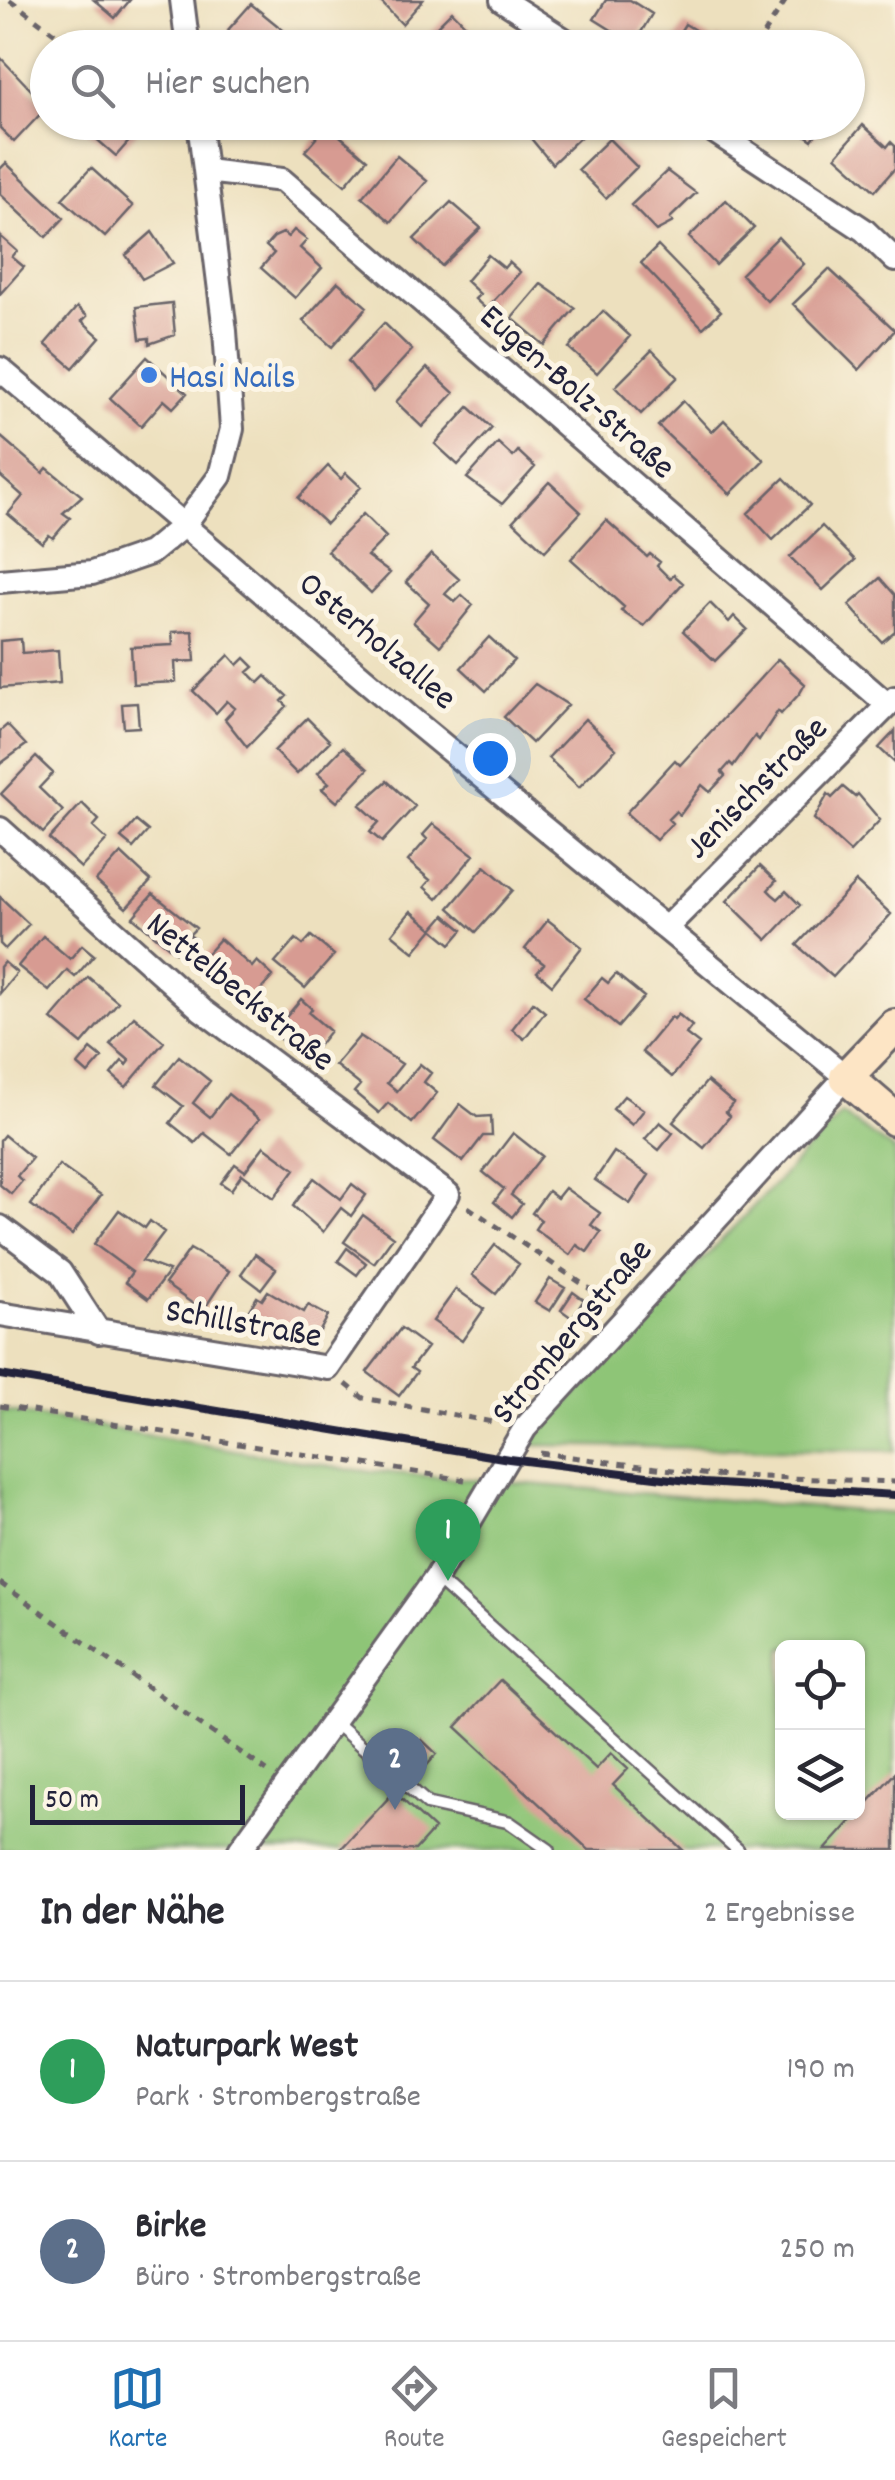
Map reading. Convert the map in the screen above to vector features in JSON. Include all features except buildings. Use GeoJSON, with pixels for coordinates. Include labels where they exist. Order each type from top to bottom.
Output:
{"type":"FeatureCollection","features":[{"type":"Feature","properties":{"kind":"street"},"geometry":{"type":"LineString","coordinates":[[182,0],[186,30]]}},
{"type":"Feature","properties":{"kind":"street"},"geometry":{"type":"LineString","coordinates":[[502,0],[549,30]]}},
{"type":"Feature","properties":{"kind":"street"},"geometry":{"type":"LineString","coordinates":[[0,581],[121,566],[150,553],[184,526],[220,476],[232,430],[202,140]]}},
{"type":"Feature","properties":{"kind":"street"},"geometry":{"type":"LineString","coordinates":[[727,140],[864,230],[895,260]]}},
{"type":"Feature","properties":{"kind":"street","name":"Eugen-Bolz-Straße"},"geometry":{"type":"LineString","coordinates":[[206,171],[282,180],[892,701]]}},
{"type":"Feature","properties":{"kind":"street","name":"Osterholzallee"},"geometry":{"type":"LineString","coordinates":[[0,369],[409,717],[895,1118]]}},
{"type":"Feature","properties":{"kind":"street","name":"Jenischstraße"},"geometry":{"type":"LineString","coordinates":[[667,927],[892,701]]}},
{"type":"Feature","properties":{"kind":"street","name":"Nettelbeckstraße"},"geometry":{"type":"LineString","coordinates":[[0,830],[202,1010],[448,1194]]}},
{"type":"Feature","properties":{"kind":"street"},"geometry":{"type":"LineString","coordinates":[[846,1077],[895,1026]]}},
{"type":"Feature","properties":{"kind":"street","name":"Strombergstraße"},"geometry":{"type":"LineString","coordinates":[[240,1850],[436,1578],[525,1428],[625,1314],[846,1077]]}},
{"type":"Feature","properties":{"kind":"street"},"geometry":{"type":"LineString","coordinates":[[328,1368],[448,1194]]}},
{"type":"Feature","properties":{"kind":"street"},"geometry":{"type":"LineString","coordinates":[[0,1228],[60,1272],[98,1332]]}},
{"type":"Feature","properties":{"kind":"street","name":"Schillstraße"},"geometry":{"type":"LineString","coordinates":[[0,1314],[328,1368]]}},
{"type":"Feature","properties":{"kind":"lane"},"geometry":{"type":"LineString","coordinates":[[436,1578],[738,1850]]}},
{"type":"Feature","properties":{"kind":"lane"},"geometry":{"type":"LineString","coordinates":[[332,1720],[428,1804],[508,1822],[549,1850]]}},
{"type":"Feature","properties":{"kind":"path"},"geometry":{"type":"LineString","coordinates":[[10,0],[50,30]]}},
{"type":"Feature","properties":{"kind":"path"},"geometry":{"type":"LineString","coordinates":[[766,30],[786,0]]}},
{"type":"Feature","properties":{"kind":"path"},"geometry":{"type":"LineString","coordinates":[[448,1194],[625,1314]]}},
{"type":"Feature","properties":{"kind":"path","name":"Schillstraße"},"geometry":{"type":"LineString","coordinates":[[328,1368],[363,1398],[525,1428]]}},
{"type":"Feature","properties":{"kind":"path"},"geometry":{"type":"LineString","coordinates":[[0,1406],[493,1484]]}},
{"type":"Feature","properties":{"kind":"path"},"geometry":{"type":"LineString","coordinates":[[513,1450],[711,1475],[895,1482]]}},
{"type":"Feature","properties":{"kind":"path"},"geometry":{"type":"LineString","coordinates":[[0,1583],[286,1784]]}},
{"type":"Feature","properties":{"kind":"green space"},"geometry":{"type":"Polygon","coordinates":[[[841,1114],[895,1151],[895,1451],[527,1445],[841,1114]]]}},
{"type":"Feature","properties":{"kind":"green space"},"geometry":{"type":"Polygon","coordinates":[[[0,1410],[346,1469],[895,1514],[895,1850],[0,1850],[0,1410]]]}},
{"type":"Feature","properties":{"kind":"railway"},"geometry":{"type":"LineString","coordinates":[[0,1375],[509,1459],[704,1483],[895,1495]]}},
{"type":"Feature","properties":{"kind":"place","name":"Hasi Nails"},"geometry":{"type":"Point","coordinates":[149,375]}},
{"type":"Feature","properties":{"kind":"place","name":"Naturpark West"},"geometry":{"type":"Point","coordinates":[448,1581]}},
{"type":"Feature","properties":{"kind":"place","name":"Birke"},"geometry":{"type":"Point","coordinates":[395,1810]}}]}
